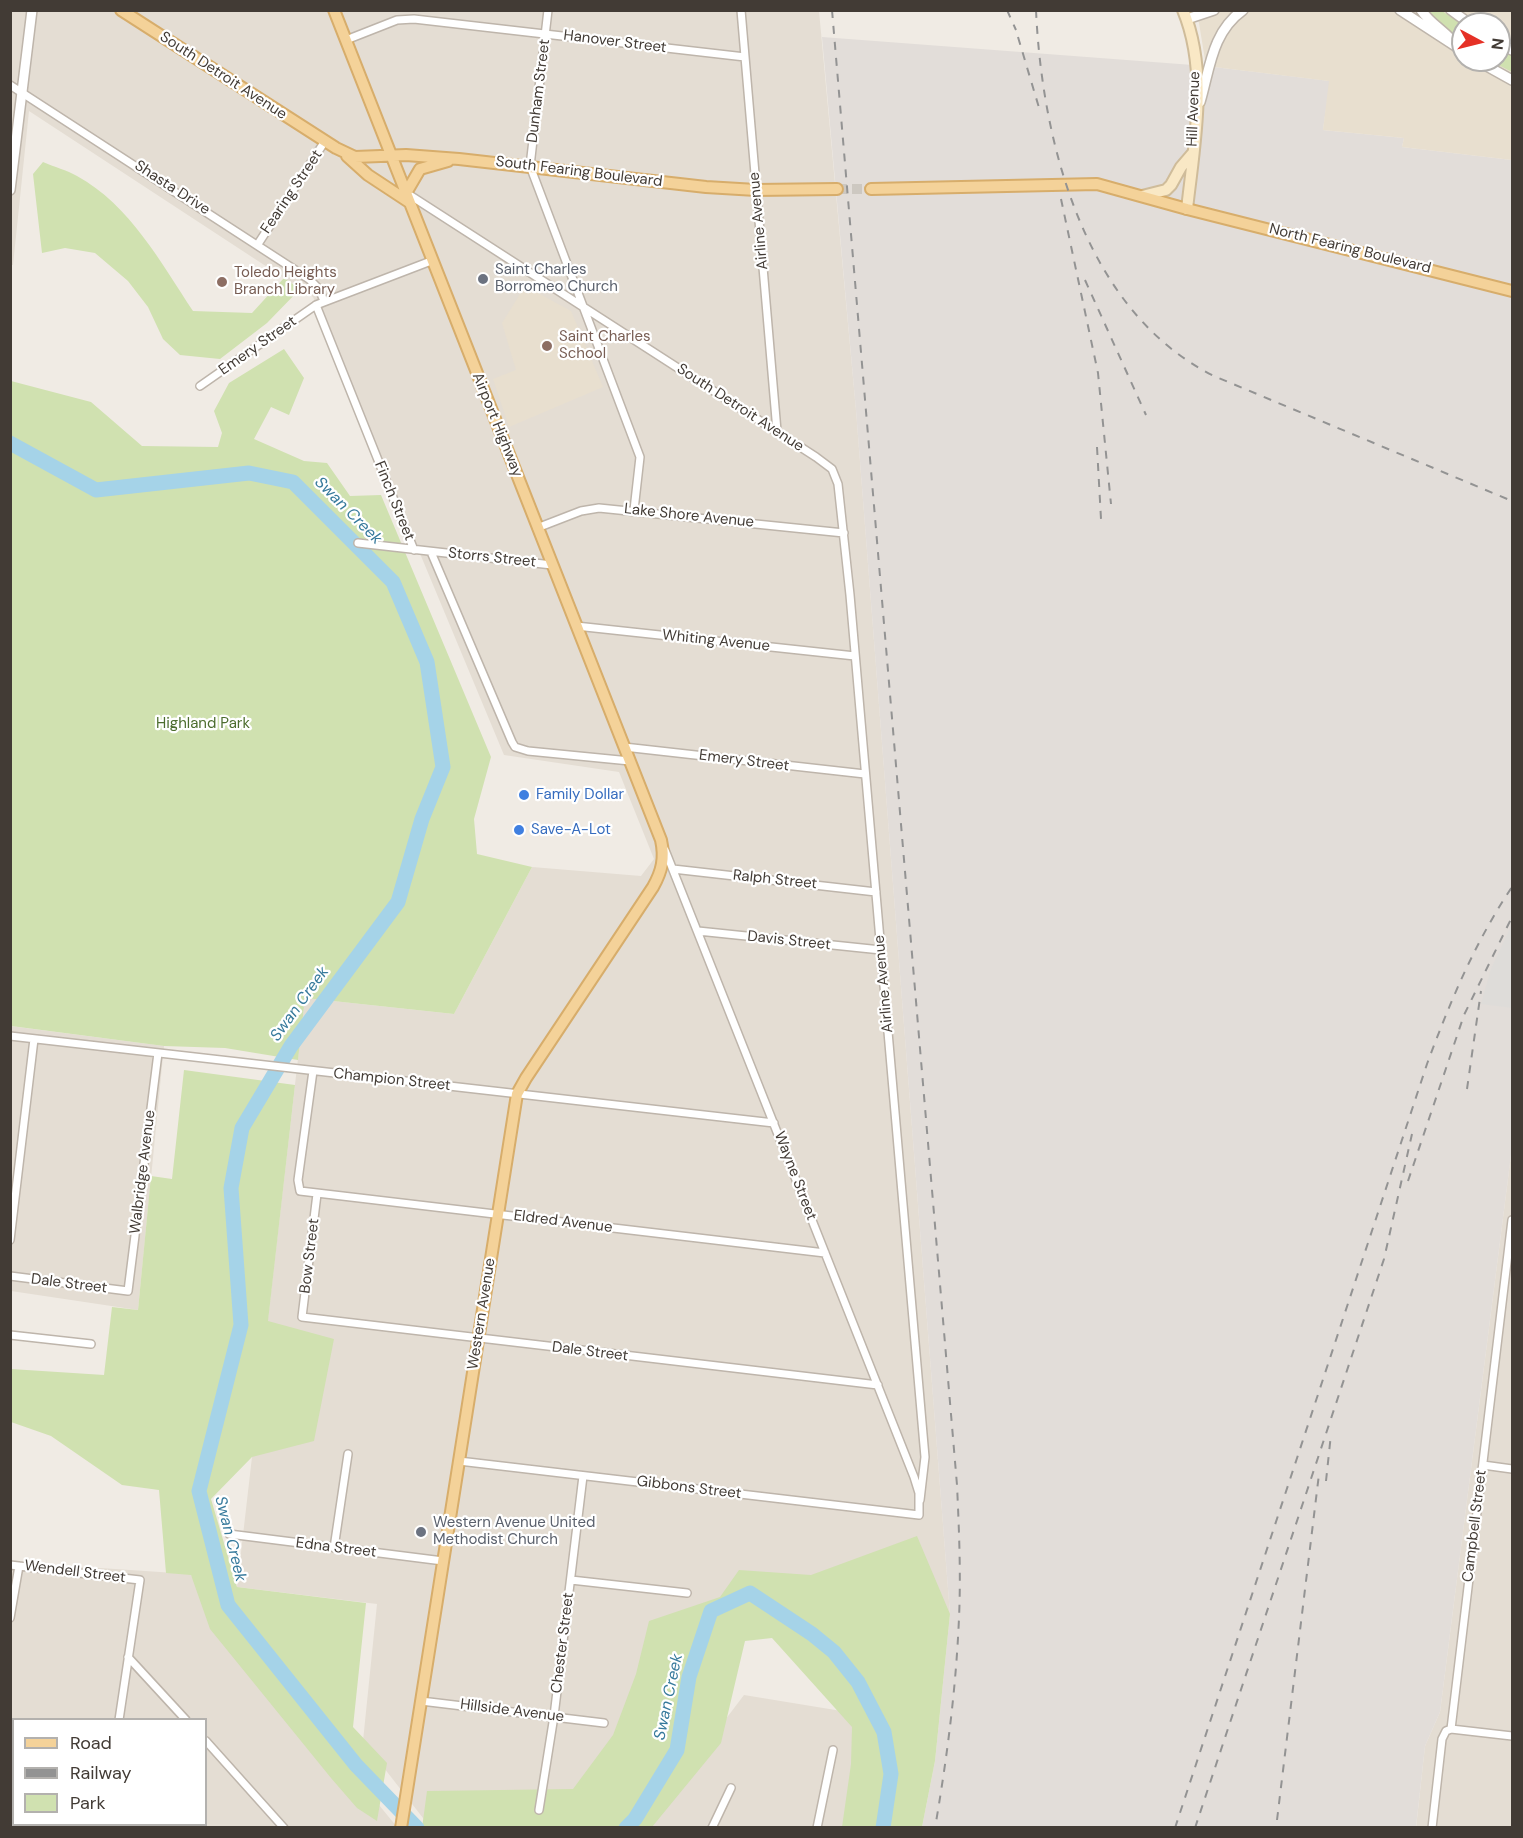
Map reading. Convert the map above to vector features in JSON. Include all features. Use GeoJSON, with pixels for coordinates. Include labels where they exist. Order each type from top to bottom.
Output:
{"type":"FeatureCollection","features":[{"type":"Feature","properties":{"kind":"main road","name":"South Detroit Avenue"},"geometry":{"type":"LineString","coordinates":[[121,10],[326,141]]}},
{"type":"Feature","properties":{"kind":"main road","name":"Airport Highway"},"geometry":{"type":"LineString","coordinates":[[334,10],[661,840]]}},
{"type":"Feature","properties":{"kind":"main road","name":"Hill Avenue"},"geometry":{"type":"LineString","coordinates":[[1185,15],[1196,73],[1197,110],[1186,209]]}},
{"type":"Feature","properties":{"kind":"main road","name":"South Fearing Boulevard"},"geometry":{"type":"LineString","coordinates":[[326,141],[342,152],[364,158],[390,156],[459,159],[705,187],[756,190],[837,189]]}},
{"type":"Feature","properties":{"kind":"main road"},"geometry":{"type":"LineString","coordinates":[[342,152],[368,175],[408,197],[420,169],[459,159]]}},
{"type":"Feature","properties":{"kind":"main road"},"geometry":{"type":"LineString","coordinates":[[1142,196],[1166,190],[1193,152]]}},
{"type":"Feature","properties":{"kind":"main road"},"geometry":{"type":"LineString","coordinates":[[871,189],[1097,184],[1186,209]]}},
{"type":"Feature","properties":{"kind":"main road","name":"North Fearing Boulevard"},"geometry":{"type":"LineString","coordinates":[[1186,209],[1512,291]]}},
{"type":"Feature","properties":{"kind":"main road","name":"Western Avenue"},"geometry":{"type":"LineString","coordinates":[[401,1827],[517,1094],[656,881],[663,857],[661,840]]}},
{"type":"Feature","properties":{"kind":"street"},"geometry":{"type":"LineString","coordinates":[[10,190],[32,10]]}},
{"type":"Feature","properties":{"kind":"street","name":"Dunham Street"},"geometry":{"type":"LineString","coordinates":[[548,10],[530,166],[640,456],[634,510]]}},
{"type":"Feature","properties":{"kind":"street","name":"Airline Avenue"},"geometry":{"type":"LineString","coordinates":[[741,10],[777,431]]}},
{"type":"Feature","properties":{"kind":"street"},"geometry":{"type":"LineString","coordinates":[[1185,15],[1214,10]]}},
{"type":"Feature","properties":{"kind":"street"},"geometry":{"type":"LineString","coordinates":[[1197,110],[1218,39],[1227,24],[1243,10]]}},
{"type":"Feature","properties":{"kind":"street"},"geometry":{"type":"LineString","coordinates":[[1400,10],[1451,45]]}},
{"type":"Feature","properties":{"kind":"street"},"geometry":{"type":"LineString","coordinates":[[1421,10],[1434,25],[1451,37]]}},
{"type":"Feature","properties":{"kind":"street","name":"Hanover Street"},"geometry":{"type":"LineString","coordinates":[[346,40],[397,20],[414,20],[745,57]]}},
{"type":"Feature","properties":{"kind":"street"},"geometry":{"type":"LineString","coordinates":[[1498,72],[1512,80]]}},
{"type":"Feature","properties":{"kind":"street","name":"Shasta Drive"},"geometry":{"type":"LineString","coordinates":[[10,85],[309,279],[320,289],[324,301]]}},
{"type":"Feature","properties":{"kind":"street","name":"Fearing Street"},"geometry":{"type":"LineString","coordinates":[[258,244],[326,141]]}},
{"type":"Feature","properties":{"kind":"street","name":"South Detroit Avenue"},"geometry":{"type":"LineString","coordinates":[[408,197],[777,431],[832,469]]}},
{"type":"Feature","properties":{"kind":"street"},"geometry":{"type":"LineString","coordinates":[[316,305],[431,261]]}},
{"type":"Feature","properties":{"kind":"street","name":"Emery Street"},"geometry":{"type":"LineString","coordinates":[[200,386],[316,305]]}},
{"type":"Feature","properties":{"kind":"street","name":"Finch Street"},"geometry":{"type":"LineString","coordinates":[[316,305],[414,550],[431,552],[515,747],[538,752],[630,761]]}},
{"type":"Feature","properties":{"kind":"street","name":"Airline Avenue"},"geometry":{"type":"LineString","coordinates":[[832,469],[838,484],[844,533],[925,1457],[920,1500]]}},
{"type":"Feature","properties":{"kind":"street","name":"Lake Shore Avenue"},"geometry":{"type":"LineString","coordinates":[[537,528],[595,508],[634,510],[844,533]]}},
{"type":"Feature","properties":{"kind":"street"},"geometry":{"type":"LineString","coordinates":[[358,543],[414,550]]}},
{"type":"Feature","properties":{"kind":"street","name":"Storrs Street"},"geometry":{"type":"LineString","coordinates":[[431,552],[552,565]]}},
{"type":"Feature","properties":{"kind":"street","name":"Whiting Avenue"},"geometry":{"type":"LineString","coordinates":[[576,626],[855,656]]}},
{"type":"Feature","properties":{"kind":"street","name":"Emery Street"},"geometry":{"type":"LineString","coordinates":[[624,747],[865,774]]}},
{"type":"Feature","properties":{"kind":"street","name":"Wayne Street"},"geometry":{"type":"LineString","coordinates":[[661,840],[917,1486],[920,1500],[919,1515]]}},
{"type":"Feature","properties":{"kind":"street","name":"Ralph Street"},"geometry":{"type":"LineString","coordinates":[[673,869],[876,892]]}},
{"type":"Feature","properties":{"kind":"street","name":"Davis Street"},"geometry":{"type":"LineString","coordinates":[[698,931],[881,950]]}},
{"type":"Feature","properties":{"kind":"street","name":"Champion Street"},"geometry":{"type":"LineString","coordinates":[[10,1036],[774,1123]]}},
{"type":"Feature","properties":{"kind":"street"},"geometry":{"type":"LineString","coordinates":[[10,1240],[34,1039]]}},
{"type":"Feature","properties":{"kind":"street","name":"Walbridge Avenue"},"geometry":{"type":"LineString","coordinates":[[128,1291],[158,1053]]}},
{"type":"Feature","properties":{"kind":"street","name":"Eldred Avenue"},"geometry":{"type":"LineString","coordinates":[[313,1071],[298,1180],[300,1191],[825,1253]]}},
{"type":"Feature","properties":{"kind":"street","name":"Bow Street"},"geometry":{"type":"LineString","coordinates":[[302,1317],[317,1194]]}},
{"type":"Feature","properties":{"kind":"street","name":"Campbell Street"},"geometry":{"type":"LineString","coordinates":[[1432,1827],[1442,1738],[1446,1731],[1451,1729],[1512,1220]]}},
{"type":"Feature","properties":{"kind":"street","name":"Dale Street"},"geometry":{"type":"LineString","coordinates":[[10,1276],[128,1291]]}},
{"type":"Feature","properties":{"kind":"street","name":"Dale Street"},"geometry":{"type":"LineString","coordinates":[[302,1317],[878,1385]]}},
{"type":"Feature","properties":{"kind":"street"},"geometry":{"type":"LineString","coordinates":[[10,1335],[92,1344]]}},
{"type":"Feature","properties":{"kind":"street"},"geometry":{"type":"LineString","coordinates":[[334,1548],[348,1454]]}},
{"type":"Feature","properties":{"kind":"street","name":"Gibbons Street"},"geometry":{"type":"LineString","coordinates":[[459,1461],[919,1515]]}},
{"type":"Feature","properties":{"kind":"street"},"geometry":{"type":"LineString","coordinates":[[1483,1465],[1512,1469]]}},
{"type":"Feature","properties":{"kind":"street","name":"Chester Street"},"geometry":{"type":"LineString","coordinates":[[539,1810],[554,1716],[583,1476]]}},
{"type":"Feature","properties":{"kind":"street","name":"Edna Street"},"geometry":{"type":"LineString","coordinates":[[229,1534],[442,1560]]}},
{"type":"Feature","properties":{"kind":"street","name":"Wendell Street"},"geometry":{"type":"LineString","coordinates":[[10,1565],[140,1580],[128,1657]]}},
{"type":"Feature","properties":{"kind":"street"},"geometry":{"type":"LineString","coordinates":[[10,1617],[19,1566]]}},
{"type":"Feature","properties":{"kind":"street"},"geometry":{"type":"LineString","coordinates":[[571,1580],[687,1593]]}},
{"type":"Feature","properties":{"kind":"street"},"geometry":{"type":"LineString","coordinates":[[119,1718],[128,1657]]}},
{"type":"Feature","properties":{"kind":"street"},"geometry":{"type":"LineString","coordinates":[[128,1657],[185,1718]]}},
{"type":"Feature","properties":{"kind":"street","name":"Hillside Avenue"},"geometry":{"type":"LineString","coordinates":[[421,1701],[604,1723]]}},
{"type":"Feature","properties":{"kind":"street"},"geometry":{"type":"LineString","coordinates":[[1451,1729],[1512,1736]]}},
{"type":"Feature","properties":{"kind":"street"},"geometry":{"type":"LineString","coordinates":[[207,1742],[284,1827]]}},
{"type":"Feature","properties":{"kind":"street"},"geometry":{"type":"LineString","coordinates":[[817,1827],[833,1750]]}},
{"type":"Feature","properties":{"kind":"street"},"geometry":{"type":"LineString","coordinates":[[712,1827],[731,1788]]}},
{"type":"Feature","properties":{"kind":"shaded area"},"geometry":{"type":"Polygon","coordinates":[[[11,11],[819,11],[856,410],[950,1614],[750,1593],[599,1827],[430,1827],[363,1741],[377,1604],[237,1587],[305,998],[454,1014],[532,867],[641,876],[654,859],[619,772],[504,755],[313,297],[29,111],[13,265],[11,265],[11,11]]]}},
{"type":"Feature","properties":{"kind":"shaded area"},"geometry":{"type":"Polygon","coordinates":[[[1196,11],[1512,11],[1512,160],[1402,147],[1404,138],[1323,130],[1329,81],[1206,66],[1196,11]]]}},
{"type":"Feature","properties":{"kind":"shaded area"},"geometry":{"type":"Polygon","coordinates":[[[822,37],[1206,66],[1330,81],[1323,130],[1404,138],[1402,147],[1512,160],[1512,1147],[1440,1712],[1425,1746],[1416,1827],[922,1827],[935,1761],[950,1614],[856,410],[822,37]]]}},
{"type":"Feature","properties":{"kind":"shaded area","name":"Saint Charles School"},"geometry":{"type":"Polygon","coordinates":[[[525,286],[571,311],[603,387],[509,427],[493,379],[516,370],[502,323],[525,286]]]}},
{"type":"Feature","properties":{"kind":"shaded area"},"geometry":{"type":"Polygon","coordinates":[[[1512,924],[1512,1008],[1481,1004],[1491,969],[1512,924]]]}},
{"type":"Feature","properties":{"kind":"shaded area"},"geometry":{"type":"Polygon","coordinates":[[[10,1026],[164,1046],[138,1310],[11,1291],[10,1026]]]}},
{"type":"Feature","properties":{"kind":"shaded area"},"geometry":{"type":"Polygon","coordinates":[[[1512,1147],[1512,1827],[1416,1828],[1425,1746],[1440,1712],[1512,1147]]]}},
{"type":"Feature","properties":{"kind":"shaded area"},"geometry":{"type":"Polygon","coordinates":[[[10,1562],[190,1574],[397,1827],[11,1827],[10,1562]]]}},
{"type":"Feature","properties":{"kind":"shaded area"},"geometry":{"type":"Polygon","coordinates":[[[744,1695],[872,1716],[853,1827],[643,1828],[744,1695]]]}},
{"type":"Feature","properties":{"kind":"green space"},"geometry":{"type":"Polygon","coordinates":[[[1425,11],[1442,11],[1451,17],[1451,35],[1425,11]]]}},
{"type":"Feature","properties":{"kind":"green space"},"geometry":{"type":"Polygon","coordinates":[[[43,162],[77,176],[96,188],[113,203],[143,236],[193,311],[252,313],[284,278],[300,289],[267,323],[220,359],[180,355],[163,339],[148,307],[128,281],[95,253],[65,248],[42,253],[33,174],[43,162]]]}},
{"type":"Feature","properties":{"kind":"green space","name":"Highland Park"},"geometry":{"type":"Polygon","coordinates":[[[284,349],[304,378],[289,415],[271,407],[254,439],[304,461],[327,463],[350,496],[381,495],[491,757],[474,819],[477,854],[532,867],[454,1014],[305,998],[298,1060],[225,1048],[164,1046],[11,1026],[11,381],[91,402],[142,446],[218,447],[222,433],[214,411],[229,383],[284,349]]]}},
{"type":"Feature","properties":{"kind":"green space"},"geometry":{"type":"Polygon","coordinates":[[[184,1070],[295,1085],[268,1321],[334,1339],[314,1441],[252,1457],[211,1499],[237,1587],[366,1603],[353,1727],[387,1763],[377,1821],[357,1808],[210,1629],[191,1575],[166,1573],[159,1490],[122,1485],[51,1436],[11,1422],[11,1369],[104,1375],[112,1307],[138,1310],[151,1176],[172,1179],[184,1070]]]}},
{"type":"Feature","properties":{"kind":"green space"},"geometry":{"type":"Polygon","coordinates":[[[917,1536],[950,1614],[935,1761],[922,1827],[842,1827],[851,1764],[852,1727],[772,1638],[745,1641],[721,1743],[652,1827],[422,1828],[427,1791],[573,1789],[613,1735],[636,1674],[649,1621],[720,1597],[739,1570],[811,1575],[917,1536]]]}},
{"type":"Feature","properties":{"kind":"waterway","name":"Swan Creek"},"geometry":{"type":"LineString","coordinates":[[10,443],[96,490],[249,473],[293,482],[393,582],[427,662],[443,767],[422,819],[398,902],[291,1046],[242,1128],[231,1188],[241,1325],[199,1491],[228,1605],[356,1765],[417,1828]]}},
{"type":"Feature","properties":{"kind":"waterway","name":"Swan Creek"},"geometry":{"type":"LineString","coordinates":[[626,1828],[635,1819],[677,1750],[689,1677],[711,1611],[750,1593],[812,1634],[834,1652],[858,1682],[884,1732],[891,1774],[883,1828]]}},
{"type":"Feature","properties":{"kind":"tunnel"},"geometry":{"type":"LineString","coordinates":[[837,189],[871,189]]}},
{"type":"Feature","properties":{"kind":"railway"},"geometry":{"type":"LineString","coordinates":[[832,10],[957,1485],[960,1568],[958,1645],[935,1828]]}},
{"type":"Feature","properties":{"kind":"railway"},"geometry":{"type":"LineString","coordinates":[[1007,10],[1016,30]]}},
{"type":"Feature","properties":{"kind":"railway"},"geometry":{"type":"LineString","coordinates":[[1036,10],[1040,61],[1048,114],[1061,167],[1079,219],[1103,267],[1133,311],[1170,347],[1214,376],[1512,501]]}},
{"type":"Feature","properties":{"kind":"railway"},"geometry":{"type":"LineString","coordinates":[[1018,37],[1040,111]]}},
{"type":"Feature","properties":{"kind":"railway"},"geometry":{"type":"LineString","coordinates":[[1061,199],[1098,373],[1111,504]]}},
{"type":"Feature","properties":{"kind":"railway"},"geometry":{"type":"LineString","coordinates":[[1085,280],[1146,415]]}},
{"type":"Feature","properties":{"kind":"railway"},"geometry":{"type":"LineString","coordinates":[[1097,447],[1101,519]]}},
{"type":"Feature","properties":{"kind":"railway"},"geometry":{"type":"LineString","coordinates":[[1175,1828],[1427,1064],[1464,973],[1486,929],[1512,887]]}},
{"type":"Feature","properties":{"kind":"railway"},"geometry":{"type":"LineString","coordinates":[[1408,1181],[1464,1015],[1512,917]]}},
{"type":"Feature","properties":{"kind":"railway"},"geometry":{"type":"LineString","coordinates":[[1467,1089],[1481,991]]}},
{"type":"Feature","properties":{"kind":"railway"},"geometry":{"type":"LineString","coordinates":[[1195,1828],[1384,1259],[1412,1134]]}},
{"type":"Feature","properties":{"kind":"railway"},"geometry":{"type":"LineString","coordinates":[[1326,1481],[1331,1434]]}},
{"type":"Feature","properties":{"kind":"railway"},"geometry":{"type":"LineString","coordinates":[[1277,1820],[1319,1474]]}},
{"type":"Feature","properties":{"kind":"place","name":"Saint Charles Borromeo Church"},"geometry":{"type":"Point","coordinates":[483,279]}},
{"type":"Feature","properties":{"kind":"place","name":"Toledo Heights Branch Library"},"geometry":{"type":"Point","coordinates":[222,282]}},
{"type":"Feature","properties":{"kind":"place","name":"Saint Charles School"},"geometry":{"type":"Point","coordinates":[547,346]}},
{"type":"Feature","properties":{"kind":"place","name":"Family Dollar"},"geometry":{"type":"Point","coordinates":[524,795]}},
{"type":"Feature","properties":{"kind":"place","name":"Save-A-Lot"},"geometry":{"type":"Point","coordinates":[519,830]}},
{"type":"Feature","properties":{"kind":"place","name":"Western Avenue United Methodist Church"},"geometry":{"type":"Point","coordinates":[421,1532]}}]}
